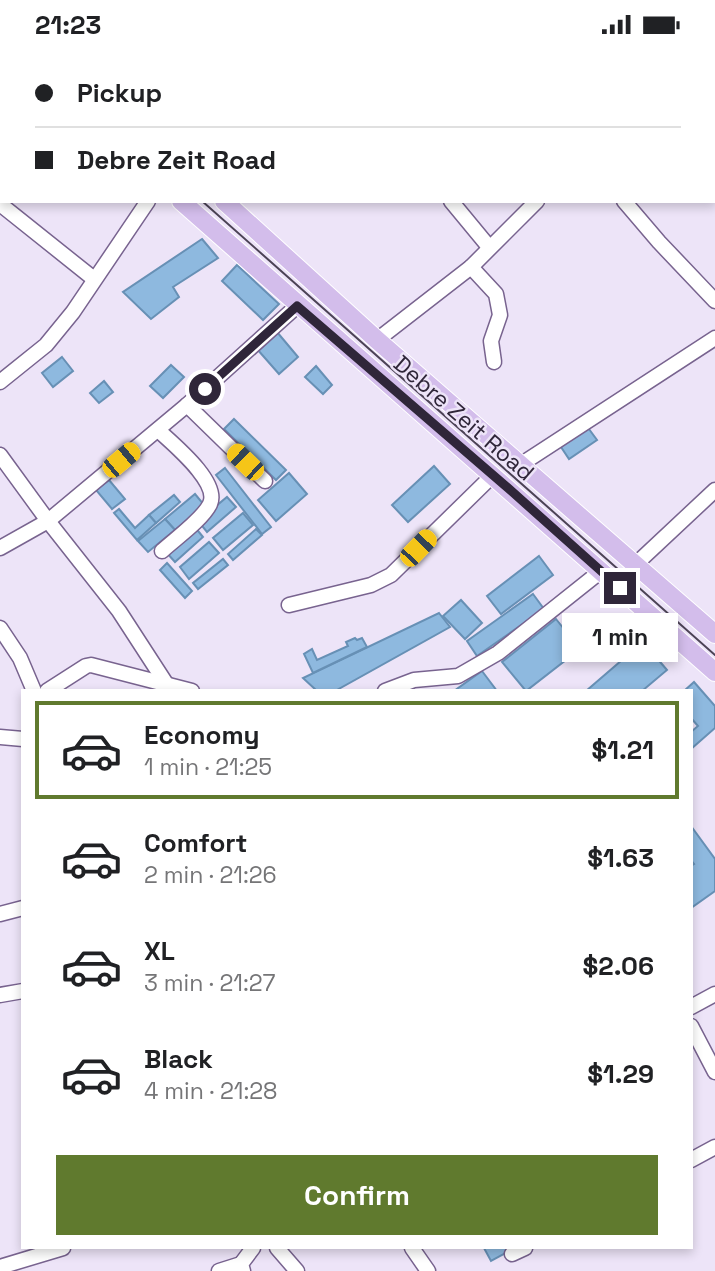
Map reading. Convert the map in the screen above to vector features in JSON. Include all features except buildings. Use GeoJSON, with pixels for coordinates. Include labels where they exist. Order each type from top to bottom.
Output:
{"type":"FeatureCollection","features":[{"type":"Feature","properties":{"kind":"main road","name":"Debre Zeit Road"},"geometry":{"type":"LineString","coordinates":[[183,203],[715,672]]}},
{"type":"Feature","properties":{"kind":"main road","name":"Debre Zeit Road"},"geometry":{"type":"LineString","coordinates":[[226,203],[377,340],[715,634]]}},
{"type":"Feature","properties":{"kind":"street"},"geometry":{"type":"LineString","coordinates":[[0,382],[47,345],[73,312],[147,203]]}},
{"type":"Feature","properties":{"kind":"street"},"geometry":{"type":"LineString","coordinates":[[453,203],[489,247]]}},
{"type":"Feature","properties":{"kind":"street"},"geometry":{"type":"LineString","coordinates":[[377,340],[471,267],[535,203]]}},
{"type":"Feature","properties":{"kind":"street"},"geometry":{"type":"LineString","coordinates":[[626,203],[715,301]]}},
{"type":"Feature","properties":{"kind":"street"},"geometry":{"type":"LineString","coordinates":[[0,204],[94,279]]}},
{"type":"Feature","properties":{"kind":"street"},"geometry":{"type":"LineString","coordinates":[[471,267],[496,294],[500,316],[491,341],[494,362]]}},
{"type":"Feature","properties":{"kind":"street"},"geometry":{"type":"LineString","coordinates":[[0,548],[48,521],[187,405],[297,306]]}},
{"type":"Feature","properties":{"kind":"street"},"geometry":{"type":"LineString","coordinates":[[520,465],[715,338]]}},
{"type":"Feature","properties":{"kind":"street"},"geometry":{"type":"LineString","coordinates":[[187,405],[265,481]]}},
{"type":"Feature","properties":{"kind":"street"},"geometry":{"type":"LineString","coordinates":[[158,430],[201,473],[211,488],[211,502],[204,512],[162,551]]}},
{"type":"Feature","properties":{"kind":"street"},"geometry":{"type":"LineString","coordinates":[[0,455],[119,611],[167,685]]}},
{"type":"Feature","properties":{"kind":"street"},"geometry":{"type":"LineString","coordinates":[[289,605],[371,585],[391,575],[493,475]]}},
{"type":"Feature","properties":{"kind":"street"},"geometry":{"type":"LineString","coordinates":[[636,564],[715,490]]}},
{"type":"Feature","properties":{"kind":"street"},"geometry":{"type":"LineString","coordinates":[[389,689],[414,680],[458,676],[498,653],[601,572]]}},
{"type":"Feature","properties":{"kind":"street"},"geometry":{"type":"LineString","coordinates":[[0,628],[20,659],[33,689]]}},
{"type":"Feature","properties":{"kind":"street"},"geometry":{"type":"LineString","coordinates":[[50,689],[91,665],[184,689]]}},
{"type":"Feature","properties":{"kind":"street"},"geometry":{"type":"LineString","coordinates":[[0,737],[21,739]]}},
{"type":"Feature","properties":{"kind":"street"},"geometry":{"type":"LineString","coordinates":[[0,914],[21,909]]}},
{"type":"Feature","properties":{"kind":"street"},"geometry":{"type":"LineString","coordinates":[[0,995],[21,991]]}},
{"type":"Feature","properties":{"kind":"street"},"geometry":{"type":"LineString","coordinates":[[693,1006],[715,994]]}},
{"type":"Feature","properties":{"kind":"street"},"geometry":{"type":"LineString","coordinates":[[693,1031],[715,1072]]}},
{"type":"Feature","properties":{"kind":"street"},"geometry":{"type":"LineString","coordinates":[[693,1159],[715,1147]]}},
{"type":"Feature","properties":{"kind":"street"},"geometry":{"type":"LineString","coordinates":[[0,1268],[36,1264],[62,1249]]}},
{"type":"Feature","properties":{"kind":"street"},"geometry":{"type":"LineString","coordinates":[[219,1271],[242,1267],[252,1249]]}},
{"type":"Feature","properties":{"kind":"street"},"geometry":{"type":"LineString","coordinates":[[277,1249],[297,1271]]}},
{"type":"Feature","properties":{"kind":"street"},"geometry":{"type":"LineString","coordinates":[[413,1249],[428,1271]]}},
{"type":"Feature","properties":{"kind":"tram line"},"geometry":{"type":"LineString","coordinates":[[204,203],[715,655]]}},
{"type":"Feature","properties":{"kind":"route"},"geometry":{"type":"LineString","coordinates":[[205,389],[297,306],[620,588]]}}]}
